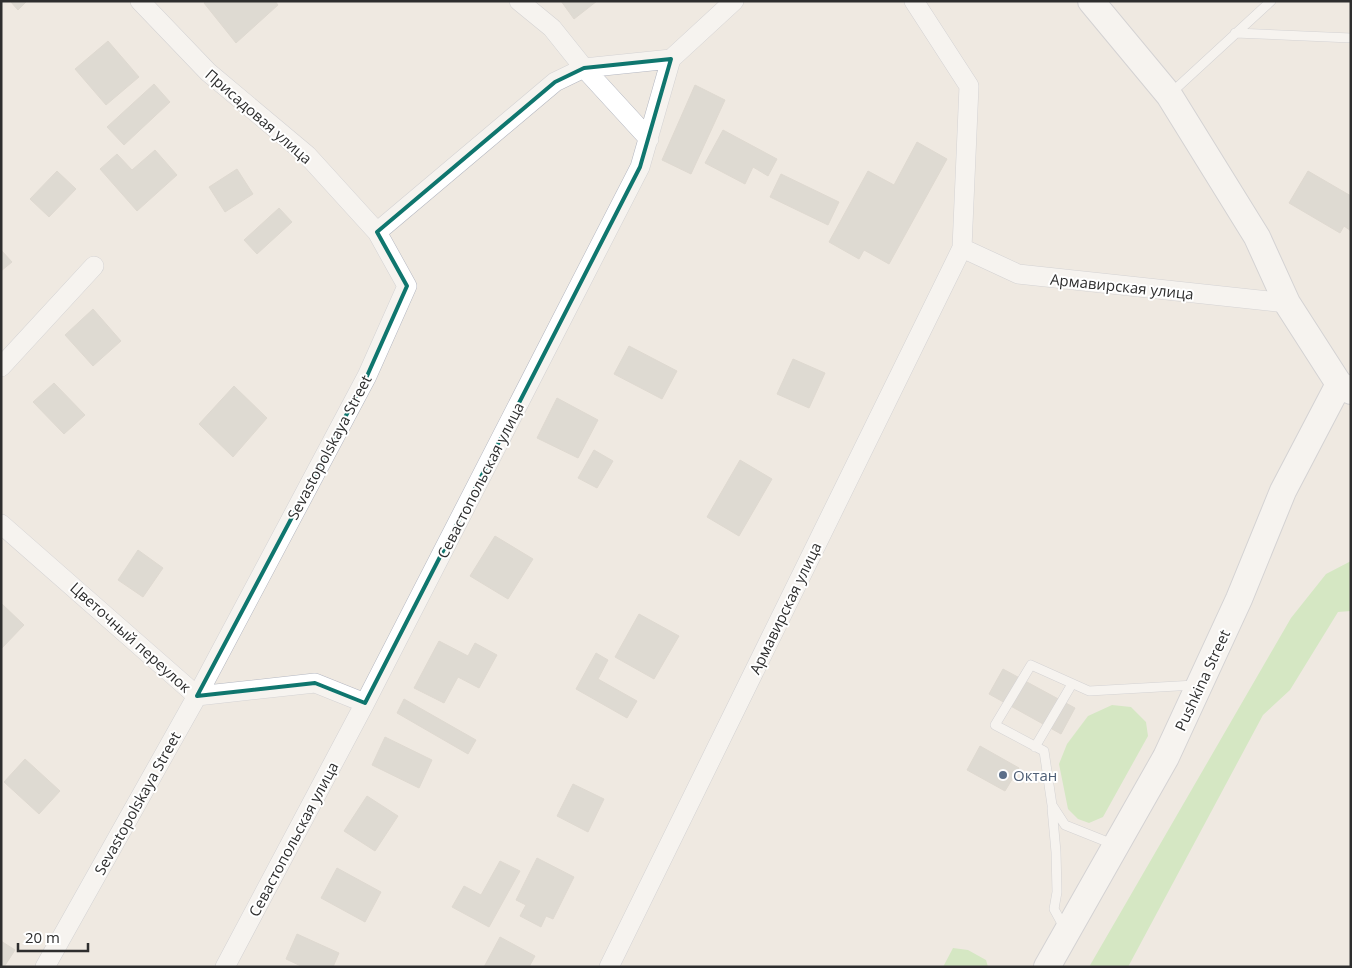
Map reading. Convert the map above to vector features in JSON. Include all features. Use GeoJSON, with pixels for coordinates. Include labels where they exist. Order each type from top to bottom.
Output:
{"type":"FeatureCollection","features":[{"type":"Feature","properties":{"kind":"main road"},"geometry":{"type":"LineString","coordinates":[[1091,1],[1169,95],[1257,237],[1287,303],[1345,388]]}},
{"type":"Feature","properties":{"kind":"main road","name":"Pushkina Street"},"geometry":{"type":"LineString","coordinates":[[1047,967],[1166,757],[1239,599],[1282,491],[1345,388]]}},
{"type":"Feature","properties":{"kind":"street","name":"Присадовая улица"},"geometry":{"type":"LineString","coordinates":[[140,1],[208,72],[307,155],[377,232]]}},
{"type":"Feature","properties":{"kind":"street"},"geometry":{"type":"LineString","coordinates":[[519,1],[552,28],[584,68],[649,138]]}},
{"type":"Feature","properties":{"kind":"street"},"geometry":{"type":"LineString","coordinates":[[377,232],[555,82],[584,68],[670,59],[734,1]]}},
{"type":"Feature","properties":{"kind":"street","name":"Армавирская улица"},"geometry":{"type":"LineString","coordinates":[[608,967],[962,248],[969,86],[914,1]]}},
{"type":"Feature","properties":{"kind":"street","name":"Севастопольская улица"},"geometry":{"type":"LineString","coordinates":[[225,967],[365,703],[640,167],[670,59]]}},
{"type":"Feature","properties":{"kind":"street","name":"Sevastopolskaya Street"},"geometry":{"type":"LineString","coordinates":[[45,967],[196,696],[367,376],[407,286],[377,232]]}},
{"type":"Feature","properties":{"kind":"street","name":"Армавирская улица"},"geometry":{"type":"LineString","coordinates":[[962,248],[1018,274],[1287,303]]}},
{"type":"Feature","properties":{"kind":"street"},"geometry":{"type":"LineString","coordinates":[[1,367],[94,266]]}},
{"type":"Feature","properties":{"kind":"street","name":"Цветочный переулок"},"geometry":{"type":"LineString","coordinates":[[1,524],[196,696],[315,683],[365,703]]}},
{"type":"Feature","properties":{"kind":"lane"},"geometry":{"type":"LineString","coordinates":[[1169,95],[1271,1]]}},
{"type":"Feature","properties":{"kind":"lane"},"geometry":{"type":"LineString","coordinates":[[1235,33],[1351,38]]}},
{"type":"Feature","properties":{"kind":"lane"},"geometry":{"type":"LineString","coordinates":[[1066,933],[1054,909],[1057,892],[1056,852],[1052,805],[1044,751],[995,724],[1031,665],[1089,692],[1200,684]]}},
{"type":"Feature","properties":{"kind":"lane"},"geometry":{"type":"LineString","coordinates":[[1035,747],[1072,684]]}},
{"type":"Feature","properties":{"kind":"lane"},"geometry":{"type":"LineString","coordinates":[[1052,805],[1065,825],[1116,845]]}},
{"type":"Feature","properties":{"kind":"highlighted area"},"geometry":{"type":"Polygon","coordinates":[[[671,59],[640,167],[365,703],[315,683],[197,696],[367,376],[407,286],[377,232],[555,82],[584,68],[671,59]]]}},
{"type":"Feature","properties":{"kind":"green space"},"geometry":{"type":"Polygon","coordinates":[[[1351,561],[1351,611],[1338,612],[1290,690],[1263,715],[1128,967],[1089,967],[1291,618],[1326,574],[1351,561]]]}},
{"type":"Feature","properties":{"kind":"green space"},"geometry":{"type":"Polygon","coordinates":[[[1112,705],[1131,707],[1146,722],[1148,736],[1103,817],[1089,823],[1078,819],[1068,809],[1059,764],[1067,744],[1088,716],[1112,705]]]}},
{"type":"Feature","properties":{"kind":"green space"},"geometry":{"type":"Polygon","coordinates":[[[953,948],[968,950],[986,960],[988,967],[943,967],[953,948]]]}},
{"type":"Feature","properties":{"kind":"building"},"geometry":{"type":"Polygon","coordinates":[[[10,1],[27,1],[18,10],[10,1]]]}},
{"type":"Feature","properties":{"kind":"building"},"geometry":{"type":"Polygon","coordinates":[[[206,1],[275,1],[278,5],[236,43],[204,3],[206,1]]]}},
{"type":"Feature","properties":{"kind":"building"},"geometry":{"type":"Polygon","coordinates":[[[561,1],[597,1],[574,19],[561,1]]]}},
{"type":"Feature","properties":{"kind":"building"},"geometry":{"type":"Polygon","coordinates":[[[108,41],[139,77],[106,105],[75,69],[108,41]]]}},
{"type":"Feature","properties":{"kind":"building"},"geometry":{"type":"Polygon","coordinates":[[[154,84],[170,102],[124,145],[107,127],[154,84]]]}},
{"type":"Feature","properties":{"kind":"building"},"geometry":{"type":"Polygon","coordinates":[[[695,85],[725,100],[691,174],[662,160],[695,85]]]}},
{"type":"Feature","properties":{"kind":"building"},"geometry":{"type":"Polygon","coordinates":[[[723,130],[777,159],[768,176],[753,167],[745,184],[705,163],[723,130]]]}},
{"type":"Feature","properties":{"kind":"building"},"geometry":{"type":"Polygon","coordinates":[[[917,142],[947,159],[889,264],[864,250],[859,259],[829,242],[868,171],[894,185],[917,142]]]}},
{"type":"Feature","properties":{"kind":"building"},"geometry":{"type":"Polygon","coordinates":[[[155,150],[177,175],[137,211],[100,169],[117,154],[132,170],[155,150]]]}},
{"type":"Feature","properties":{"kind":"building"},"geometry":{"type":"Polygon","coordinates":[[[237,169],[253,194],[225,212],[209,187],[237,169]]]}},
{"type":"Feature","properties":{"kind":"building"},"geometry":{"type":"Polygon","coordinates":[[[57,171],[76,189],[49,217],[30,199],[57,171]]]}},
{"type":"Feature","properties":{"kind":"building"},"geometry":{"type":"Polygon","coordinates":[[[1308,171],[1351,196],[1351,231],[1344,226],[1340,233],[1289,203],[1308,171]]]}},
{"type":"Feature","properties":{"kind":"building"},"geometry":{"type":"Polygon","coordinates":[[[781,174],[839,202],[828,225],[770,197],[781,174]]]}},
{"type":"Feature","properties":{"kind":"building"},"geometry":{"type":"Polygon","coordinates":[[[279,208],[292,222],[257,254],[244,240],[279,208]]]}},
{"type":"Feature","properties":{"kind":"building"},"geometry":{"type":"Polygon","coordinates":[[[1,250],[12,262],[1,271],[1,250]]]}},
{"type":"Feature","properties":{"kind":"building"},"geometry":{"type":"Polygon","coordinates":[[[93,309],[121,341],[93,366],[65,335],[93,309]]]}},
{"type":"Feature","properties":{"kind":"building"},"geometry":{"type":"Polygon","coordinates":[[[629,346],[677,371],[662,399],[614,374],[629,346]]]}},
{"type":"Feature","properties":{"kind":"building"},"geometry":{"type":"Polygon","coordinates":[[[793,359],[825,373],[809,408],[777,394],[793,359]]]}},
{"type":"Feature","properties":{"kind":"building"},"geometry":{"type":"Polygon","coordinates":[[[54,383],[85,415],[64,434],[33,402],[54,383]]]}},
{"type":"Feature","properties":{"kind":"building"},"geometry":{"type":"Polygon","coordinates":[[[234,386],[267,418],[233,457],[199,424],[234,386]]]}},
{"type":"Feature","properties":{"kind":"building"},"geometry":{"type":"Polygon","coordinates":[[[557,398],[598,420],[578,458],[537,438],[557,398]]]}},
{"type":"Feature","properties":{"kind":"building"},"geometry":{"type":"Polygon","coordinates":[[[594,450],[613,461],[597,488],[578,478],[594,450]]]}},
{"type":"Feature","properties":{"kind":"building"},"geometry":{"type":"Polygon","coordinates":[[[740,460],[772,479],[739,536],[707,517],[740,460]]]}},
{"type":"Feature","properties":{"kind":"building"},"geometry":{"type":"Polygon","coordinates":[[[495,536],[533,559],[508,599],[470,576],[495,536]]]}},
{"type":"Feature","properties":{"kind":"building"},"geometry":{"type":"Polygon","coordinates":[[[138,550],[163,568],[143,597],[118,580],[138,550]]]}},
{"type":"Feature","properties":{"kind":"building"},"geometry":{"type":"Polygon","coordinates":[[[1,605],[24,625],[1,649],[1,605]]]}},
{"type":"Feature","properties":{"kind":"building"},"geometry":{"type":"Polygon","coordinates":[[[639,614],[679,636],[654,679],[615,657],[639,614]]]}},
{"type":"Feature","properties":{"kind":"building"},"geometry":{"type":"Polygon","coordinates":[[[439,641],[468,656],[475,643],[497,655],[479,688],[458,677],[444,703],[414,688],[439,641]]]}},
{"type":"Feature","properties":{"kind":"building"},"geometry":{"type":"Polygon","coordinates":[[[596,653],[608,660],[598,679],[637,701],[627,718],[576,689],[596,653]]]}},
{"type":"Feature","properties":{"kind":"building"},"geometry":{"type":"Polygon","coordinates":[[[1003,669],[1075,708],[1061,734],[989,694],[1003,669]]]}},
{"type":"Feature","properties":{"kind":"building"},"geometry":{"type":"Polygon","coordinates":[[[404,699],[476,740],[468,754],[397,713],[404,699]]]}},
{"type":"Feature","properties":{"kind":"building"},"geometry":{"type":"Polygon","coordinates":[[[385,737],[432,760],[419,788],[372,765],[385,737]]]}},
{"type":"Feature","properties":{"kind":"building"},"geometry":{"type":"Polygon","coordinates":[[[980,746],[1019,768],[1005,791],[967,770],[980,746]]]}},
{"type":"Feature","properties":{"kind":"building"},"geometry":{"type":"Polygon","coordinates":[[[25,759],[60,791],[39,814],[4,782],[25,759]]]}},
{"type":"Feature","properties":{"kind":"building"},"geometry":{"type":"Polygon","coordinates":[[[573,784],[604,799],[588,832],[557,816],[573,784]]]}},
{"type":"Feature","properties":{"kind":"building"},"geometry":{"type":"Polygon","coordinates":[[[367,796],[398,816],[375,851],[344,831],[367,796]]]}},
{"type":"Feature","properties":{"kind":"building"},"geometry":{"type":"Polygon","coordinates":[[[537,858],[574,877],[553,919],[546,916],[541,927],[520,916],[526,905],[516,900],[537,858]]]}},
{"type":"Feature","properties":{"kind":"building"},"geometry":{"type":"Polygon","coordinates":[[[500,861],[520,871],[489,927],[452,907],[464,886],[481,895],[500,861]]]}},
{"type":"Feature","properties":{"kind":"building"},"geometry":{"type":"Polygon","coordinates":[[[337,868],[381,892],[365,922],[321,898],[337,868]]]}},
{"type":"Feature","properties":{"kind":"building"},"geometry":{"type":"Polygon","coordinates":[[[297,934],[339,953],[333,967],[303,967],[286,959],[297,934]]]}},
{"type":"Feature","properties":{"kind":"building"},"geometry":{"type":"Polygon","coordinates":[[[500,937],[535,956],[529,967],[484,967],[500,937]]]}},
{"type":"Feature","properties":{"kind":"building"},"geometry":{"type":"Polygon","coordinates":[[[1,941],[15,950],[4,967],[1,967],[1,941]]]}},
{"type":"Feature","properties":{"kind":"place","name":"Октан"},"geometry":{"type":"Point","coordinates":[1003,775]}}]}
